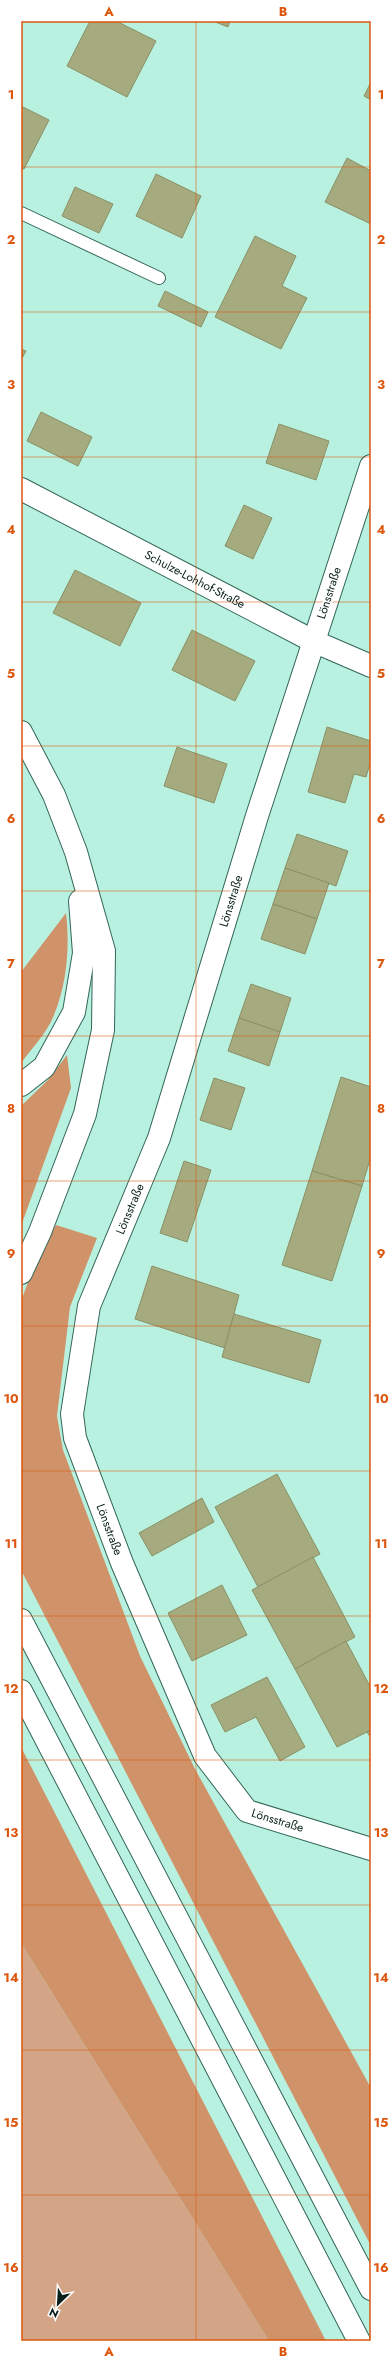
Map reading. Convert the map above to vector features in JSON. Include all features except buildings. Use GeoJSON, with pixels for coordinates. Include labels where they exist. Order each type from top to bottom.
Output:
{"type":"FeatureCollection","features":[{"type":"Feature","properties":{"kind":"main road","name":"Lönsstraße"},"geometry":{"type":"LineString","coordinates":[[371,466],[313,641],[159,1138],[89,1306],[72,1414],[75,1438],[122,1563],[205,1756],[247,1811],[371,1849]]}},
{"type":"Feature","properties":{"kind":"main road","name":"Schulze-Lohhof-Straße"},"geometry":{"type":"LineString","coordinates":[[21,489],[313,641],[371,666]]}},
{"type":"Feature","properties":{"kind":"main road"},"geometry":{"type":"LineString","coordinates":[[21,732],[54,795],[76,852],[104,951],[103,1030],[85,1114],[40,1232],[21,1273]]}},
{"type":"Feature","properties":{"kind":"main road"},"geometry":{"type":"LineString","coordinates":[[21,1085],[44,1067],[74,1012],[84,953],[76,852]]}},
{"type":"Feature","properties":{"kind":"main road"},"geometry":{"type":"LineString","coordinates":[[21,1620],[371,2289]]}},
{"type":"Feature","properties":{"kind":"main road"},"geometry":{"type":"LineString","coordinates":[[21,1691],[26,1706],[359,2341]]}},
{"type":"Feature","properties":{"kind":"lane"},"geometry":{"type":"LineString","coordinates":[[21,213],[159,278]]}},
{"type":"Feature","properties":{"kind":"shaded area"},"geometry":{"type":"Polygon","coordinates":[[[66,913],[68,938],[65,978],[62,991],[51,1022],[21,1063],[21,972],[66,913]]]}},
{"type":"Feature","properties":{"kind":"shaded area"},"geometry":{"type":"Polygon","coordinates":[[[67,1055],[71,1088],[21,1226],[21,1106],[48,1080],[67,1055]]]}},
{"type":"Feature","properties":{"kind":"shaded area"},"geometry":{"type":"Polygon","coordinates":[[[56,1225],[97,1238],[70,1307],[57,1416],[63,1450],[140,1656],[195,1769],[371,2088],[371,2246],[21,1570],[21,1301],[37,1259],[56,1225]]]}},
{"type":"Feature","properties":{"kind":"shaded area"},"geometry":{"type":"Polygon","coordinates":[[[21,1747],[326,2341],[269,2341],[21,1943],[21,1747]]]}},
{"type":"Feature","properties":{"kind":"shaded area"},"geometry":{"type":"Polygon","coordinates":[[[21,1943],[269,2341],[21,2341],[21,1943]]]}}]}
